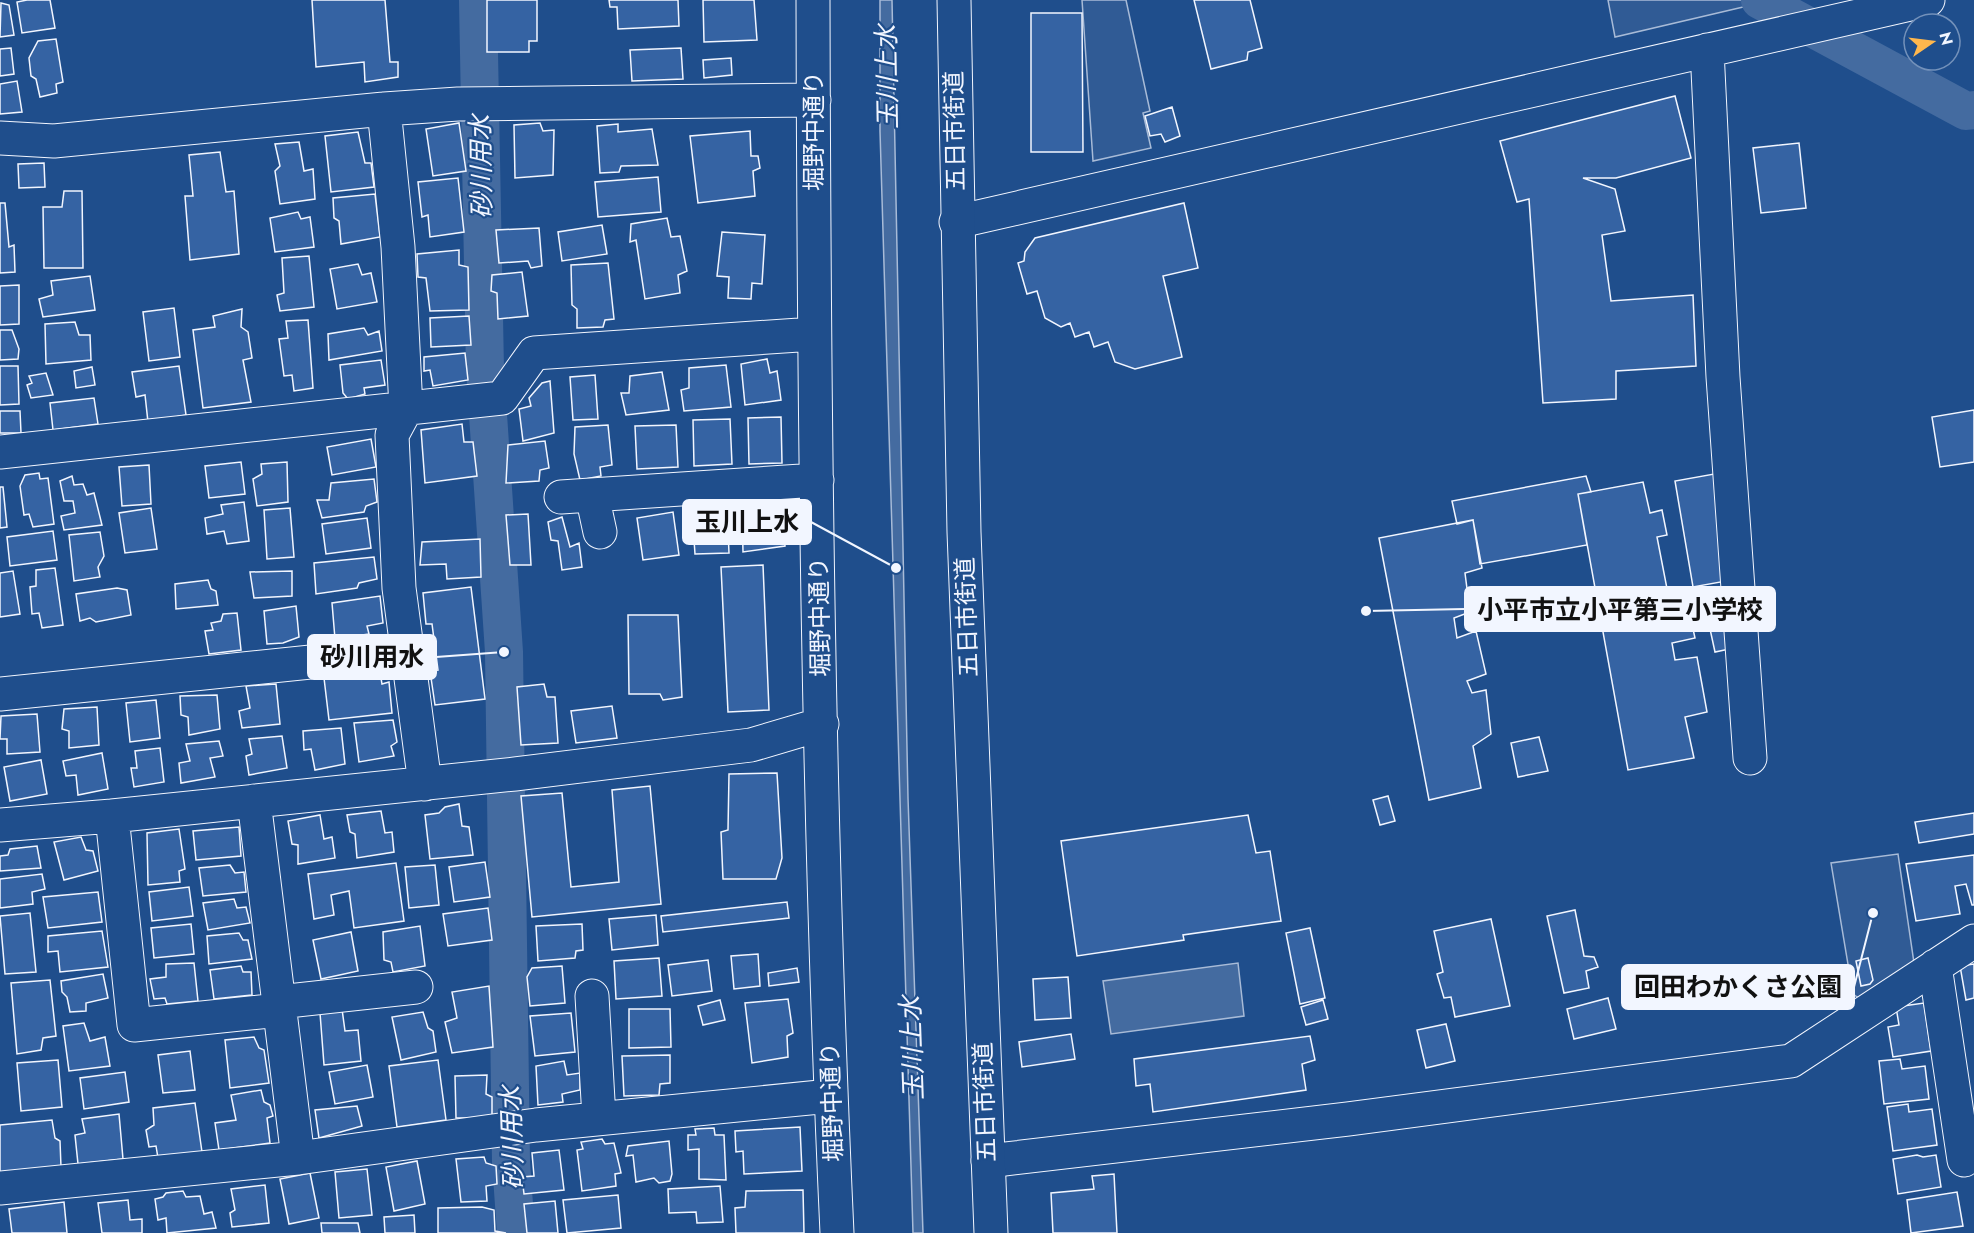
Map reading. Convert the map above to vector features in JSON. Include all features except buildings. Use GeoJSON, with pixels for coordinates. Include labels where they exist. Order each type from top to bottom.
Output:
{"type":"FeatureCollection","features":[{"type":"Feature","properties":{"kind":"street","name":"堀野中通り"},"geometry":{"type":"LineString","coordinates":[[813,0],[814,334],[830,1096],[837,1233]]}},
{"type":"Feature","properties":{"kind":"street","name":"五日市街道"},"geometry":{"type":"LineString","coordinates":[[954,0],[956,222],[964,544],[991,1233]]}},
{"type":"Feature","properties":{"kind":"street"},"geometry":{"type":"LineString","coordinates":[[956,222],[1928,0]]}},
{"type":"Feature","properties":{"kind":"street"},"geometry":{"type":"LineString","coordinates":[[1707,50],[1723,377],[1750,758]]}},
{"type":"Feature","properties":{"kind":"street"},"geometry":{"type":"LineString","coordinates":[[0,138],[54,141],[458,104],[814,100]]}},
{"type":"Feature","properties":{"kind":"street"},"geometry":{"type":"LineString","coordinates":[[384,109],[398,247],[406,409],[392,435],[399,588],[425,784]]}},
{"type":"Feature","properties":{"kind":"street"},"geometry":{"type":"LineString","coordinates":[[0,452],[502,398],[534,353],[814,334]]}},
{"type":"Feature","properties":{"kind":"street"},"geometry":{"type":"LineString","coordinates":[[600,532],[576,496],[817,480]]}},
{"type":"Feature","properties":{"kind":"street"},"geometry":{"type":"LineString","coordinates":[[0,694],[407,652]]}},
{"type":"Feature","properties":{"kind":"street"},"geometry":{"type":"LineString","coordinates":[[0,825],[480,779],[751,745],[822,724]]}},
{"type":"Feature","properties":{"kind":"street"},"geometry":{"type":"LineString","coordinates":[[254,801],[298,1158]]}},
{"type":"Feature","properties":{"kind":"street"},"geometry":{"type":"LineString","coordinates":[[112,816],[134,1025],[416,987]]}},
{"type":"Feature","properties":{"kind":"street"},"geometry":{"type":"LineString","coordinates":[[988,1161],[1348,1119],[1791,1062],[1974,941]]}},
{"type":"Feature","properties":{"kind":"street"},"geometry":{"type":"LineString","coordinates":[[1935,966],[1964,1160]]}},
{"type":"Feature","properties":{"kind":"street"},"geometry":{"type":"LineString","coordinates":[[592,996],[599,1119]]}},
{"type":"Feature","properties":{"kind":"street"},"geometry":{"type":"LineString","coordinates":[[0,1188],[298,1158],[536,1125],[830,1096]]}},
{"type":"Feature","properties":{"kind":"shaded area"},"geometry":{"type":"Polygon","coordinates":[[[1082,0],[1126,0],[1150,111],[1143,113],[1151,148],[1093,161],[1082,0]]]}},
{"type":"Feature","properties":{"kind":"shaded area"},"geometry":{"type":"Polygon","coordinates":[[[1608,0],[1773,0],[1615,37],[1608,0]]]}},
{"type":"Feature","properties":{"kind":"shaded area"},"geometry":{"type":"Polygon","coordinates":[[[1898,854],[1914,963],[1863,1001],[1853,994],[1831,863],[1898,854]]]}},
{"type":"Feature","properties":{"kind":"water"},"geometry":{"type":"Polygon","coordinates":[[[880,0],[892,0],[908,798],[923,1233],[913,1233],[880,131],[880,0]]]}},
{"type":"Feature","properties":{"kind":"water"},"geometry":{"type":"Polygon","coordinates":[[[1238,963],[1244,1016],[1111,1034],[1103,981],[1238,963]]]}},
{"type":"Feature","properties":{"kind":"waterway","name":"砂川用水"},"geometry":{"type":"LineString","coordinates":[[478,0],[485,370],[504,652],[511,1162],[516,1233]]}},
{"type":"Feature","properties":{"kind":"waterway"},"geometry":{"type":"LineString","coordinates":[[1760,0],[1966,111],[1974,110]]}},
{"type":"Feature","properties":{"kind":"place","name":"玉川上水"},"geometry":{"type":"Point","coordinates":[896,568]}},
{"type":"Feature","properties":{"kind":"place","name":"小平市立小平第三小学校"},"geometry":{"type":"Point","coordinates":[1366,611]}},
{"type":"Feature","properties":{"kind":"place","name":"砂川用水"},"geometry":{"type":"Point","coordinates":[504,652]}},
{"type":"Feature","properties":{"kind":"place","name":"回田わかくさ公園"},"geometry":{"type":"Point","coordinates":[1873,913]}}]}
